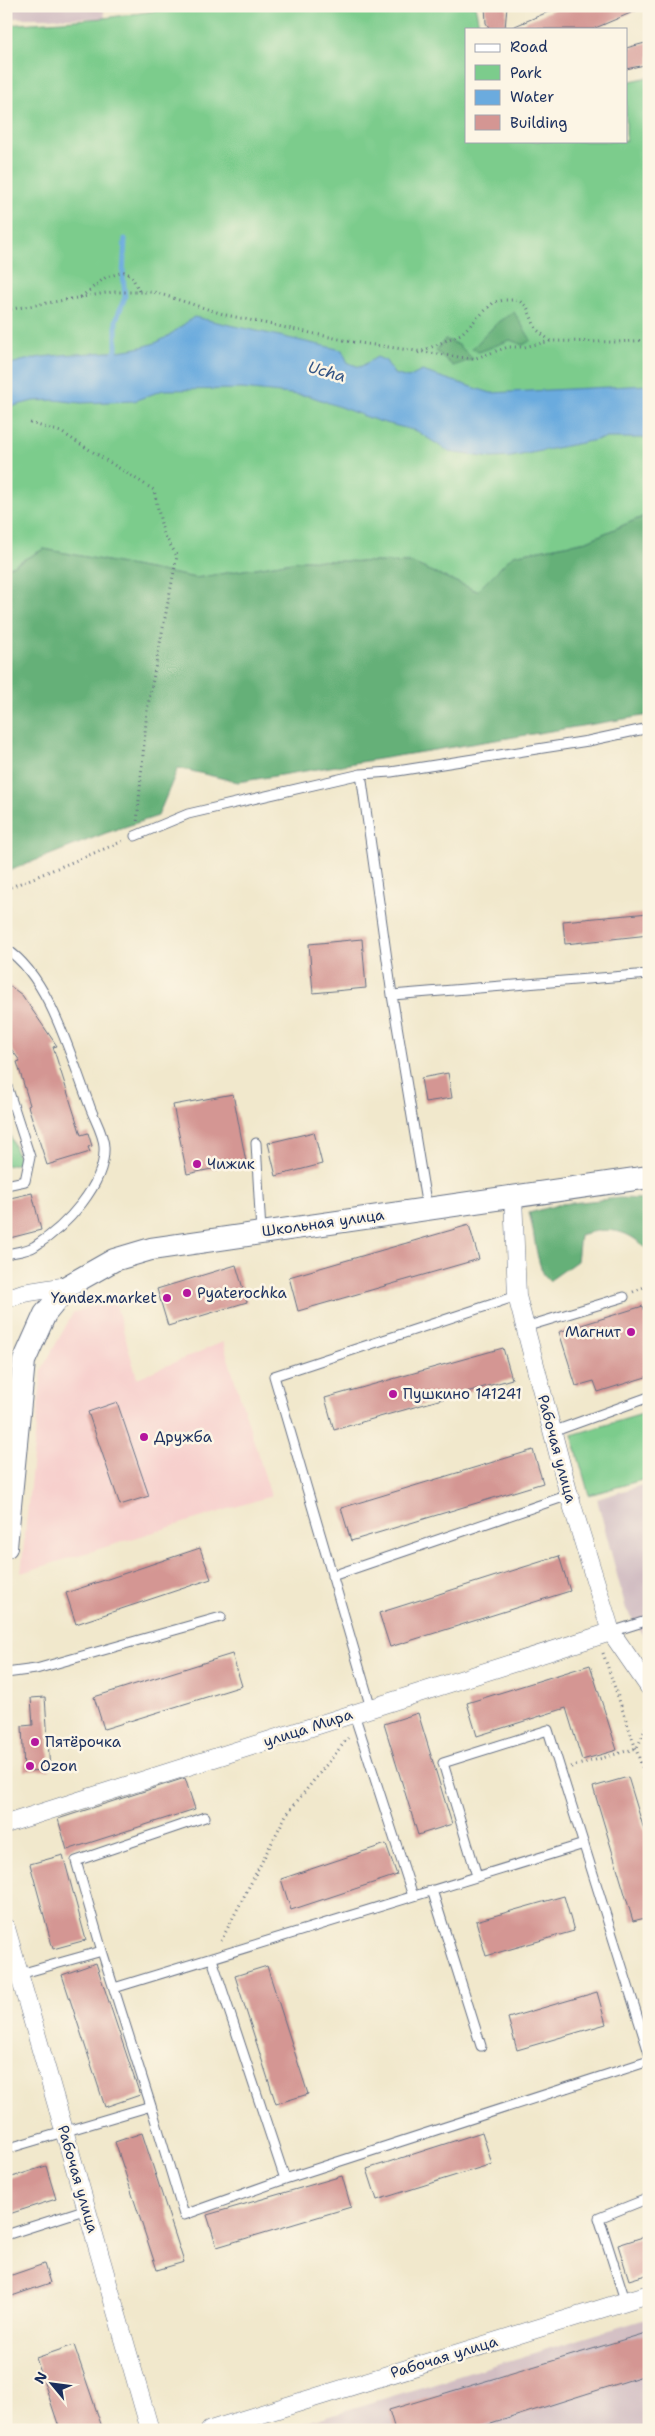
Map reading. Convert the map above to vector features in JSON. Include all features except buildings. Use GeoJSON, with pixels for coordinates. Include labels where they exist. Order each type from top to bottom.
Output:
{"type":"FeatureCollection","features":[{"type":"Feature","properties":{"kind":"street","name":"Школьная улица"},"geometry":{"type":"LineString","coordinates":[[6,1299],[23,1293],[68,1286],[114,1260],[151,1249],[649,1177]]}},
{"type":"Feature","properties":{"kind":"street","name":"Рабочая улица"},"geometry":{"type":"LineString","coordinates":[[513,1196],[517,1296],[569,1496],[610,1632],[649,1687]]}},
{"type":"Feature","properties":{"kind":"street"},"geometry":{"type":"LineString","coordinates":[[6,1547],[24,1361],[45,1314],[68,1286]]}},
{"type":"Feature","properties":{"kind":"street","name":"улица Мира"},"geometry":{"type":"LineString","coordinates":[[6,1824],[361,1716],[610,1632]]}},
{"type":"Feature","properties":{"kind":"street","name":"Рабочая улица"},"geometry":{"type":"LineString","coordinates":[[6,1928],[150,2430]]}},
{"type":"Feature","properties":{"kind":"street","name":"Рабочая улица"},"geometry":{"type":"LineString","coordinates":[[210,2430],[649,2294]]}},
{"type":"Feature","properties":{"kind":"lane"},"geometry":{"type":"LineString","coordinates":[[136,836],[188,814],[361,774],[390,772],[588,741],[649,728]]}},
{"type":"Feature","properties":{"kind":"lane"},"geometry":{"type":"LineString","coordinates":[[361,774],[392,995],[427,1208]]}},
{"type":"Feature","properties":{"kind":"lane"},"geometry":{"type":"LineString","coordinates":[[6,949],[14,954],[42,988],[58,1021],[104,1146],[98,1180],[68,1221],[34,1247],[6,1254]]}},
{"type":"Feature","properties":{"kind":"lane"},"geometry":{"type":"LineString","coordinates":[[392,995],[649,974]]}},
{"type":"Feature","properties":{"kind":"lane"},"geometry":{"type":"LineString","coordinates":[[6,1083],[30,1157],[25,1181],[6,1185]]}},
{"type":"Feature","properties":{"kind":"lane"},"geometry":{"type":"LineString","coordinates":[[256,1143],[261,1232]]}},
{"type":"Feature","properties":{"kind":"lane"},"geometry":{"type":"LineString","coordinates":[[413,1896],[361,1716],[332,1576],[274,1376],[517,1296]]}},
{"type":"Feature","properties":{"kind":"lane"},"geometry":{"type":"LineString","coordinates":[[525,1327],[624,1296]]}},
{"type":"Feature","properties":{"kind":"lane"},"geometry":{"type":"LineString","coordinates":[[552,1432],[649,1397]]}},
{"type":"Feature","properties":{"kind":"lane"},"geometry":{"type":"LineString","coordinates":[[332,1576],[569,1496]]}},
{"type":"Feature","properties":{"kind":"lane"},"geometry":{"type":"LineString","coordinates":[[6,1673],[36,1669],[221,1616]]}},
{"type":"Feature","properties":{"kind":"lane"},"geometry":{"type":"LineString","coordinates":[[610,1632],[649,1620]]}},
{"type":"Feature","properties":{"kind":"lane"},"geometry":{"type":"LineString","coordinates":[[477,1876],[443,1763],[548,1730],[649,2053]]}},
{"type":"Feature","properties":{"kind":"lane"},"geometry":{"type":"LineString","coordinates":[[205,1818],[76,1861],[184,2215],[285,2178],[649,2061]]}},
{"type":"Feature","properties":{"kind":"lane"},"geometry":{"type":"LineString","coordinates":[[114,1988],[584,1844]]}},
{"type":"Feature","properties":{"kind":"lane"},"geometry":{"type":"LineString","coordinates":[[432,1890],[481,2046]]}},
{"type":"Feature","properties":{"kind":"lane"},"geometry":{"type":"LineString","coordinates":[[20,1974],[102,1951]]}},
{"type":"Feature","properties":{"kind":"lane"},"geometry":{"type":"LineString","coordinates":[[212,1959],[285,2178]]}},
{"type":"Feature","properties":{"kind":"lane"},"geometry":{"type":"LineString","coordinates":[[6,2148],[151,2106]]}},
{"type":"Feature","properties":{"kind":"lane"},"geometry":{"type":"LineString","coordinates":[[625,2300],[599,2218],[649,2198]]}},
{"type":"Feature","properties":{"kind":"lane"},"geometry":{"type":"LineString","coordinates":[[6,2236],[87,2209]]}},
{"type":"Feature","properties":{"kind":"path"},"geometry":{"type":"LineString","coordinates":[[81,298],[106,277],[124,272],[131,275],[139,291]]}},
{"type":"Feature","properties":{"kind":"path"},"geometry":{"type":"LineString","coordinates":[[6,310],[112,292],[154,292],[182,299],[226,315],[353,342],[473,360],[508,347],[524,347],[551,342],[649,340]]}},
{"type":"Feature","properties":{"kind":"path"},"geometry":{"type":"LineString","coordinates":[[418,353],[460,334],[494,302],[505,300],[518,300],[527,307],[536,329],[551,342]]}},
{"type":"Feature","properties":{"kind":"path"},"geometry":{"type":"LineString","coordinates":[[6,890],[136,836],[146,710],[177,556],[163,533],[154,490],[61,432],[30,423]]}},
{"type":"Feature","properties":{"kind":"path"},"geometry":{"type":"LineString","coordinates":[[212,1959],[286,1815],[361,1716]]}},
{"type":"Feature","properties":{"kind":"path"},"geometry":{"type":"LineString","coordinates":[[561,1770],[637,1748],[649,1721]]}},
{"type":"Feature","properties":{"kind":"shaded area"},"geometry":{"type":"Polygon","coordinates":[[[6,6],[103,6],[105,18],[6,18],[6,6]]]}},
{"type":"Feature","properties":{"kind":"shaded area","name":"Дружба"},"geometry":{"type":"Polygon","coordinates":[[[114,1298],[137,1378],[223,1342],[271,1496],[21,1573],[42,1369],[73,1313],[114,1298]]]}},
{"type":"Feature","properties":{"kind":"shaded area"},"geometry":{"type":"Polygon","coordinates":[[[649,1483],[649,1645],[626,1609],[597,1499],[649,1483]]]}},
{"type":"Feature","properties":{"kind":"shaded area"},"geometry":{"type":"Polygon","coordinates":[[[649,2318],[649,2430],[281,2430],[649,2318]]]}},
{"type":"Feature","properties":{"kind":"green space"},"geometry":{"type":"Polygon","coordinates":[[[191,6],[475,6],[480,28],[465,28],[465,142],[628,142],[628,82],[649,77],[649,514],[587,541],[513,555],[477,591],[412,563],[304,560],[196,578],[44,549],[6,569],[6,25],[104,18],[191,6]]]}},
{"type":"Feature","properties":{"kind":"green space"},"geometry":{"type":"Polygon","coordinates":[[[514,312],[531,340],[523,345],[510,340],[479,352],[472,349],[496,324],[514,312]]]}},
{"type":"Feature","properties":{"kind":"green space"},"geometry":{"type":"Polygon","coordinates":[[[445,339],[459,345],[473,359],[453,366],[436,351],[445,339]]]}},
{"type":"Feature","properties":{"kind":"green space"},"geometry":{"type":"Polygon","coordinates":[[[649,514],[649,715],[238,782],[178,768],[158,816],[106,833],[6,872],[6,569],[44,549],[196,578],[304,560],[412,563],[477,591],[513,555],[587,541],[649,514]]]}},
{"type":"Feature","properties":{"kind":"green space"},"geometry":{"type":"Polygon","coordinates":[[[6,1123],[20,1163],[6,1166],[6,1123]]]}},
{"type":"Feature","properties":{"kind":"green space"},"geometry":{"type":"Polygon","coordinates":[[[619,1198],[649,1199],[649,1252],[634,1238],[626,1234],[609,1230],[590,1232],[580,1235],[577,1261],[549,1281],[541,1268],[529,1213],[561,1204],[619,1198]]]}},
{"type":"Feature","properties":{"kind":"green space"},"geometry":{"type":"Polygon","coordinates":[[[649,1412],[649,1478],[589,1495],[572,1435],[649,1412]]]}},
{"type":"Feature","properties":{"kind":"water","name":"Ucha"},"geometry":{"type":"Polygon","coordinates":[[[194,317],[342,350],[348,363],[360,367],[377,357],[386,361],[394,374],[408,378],[422,371],[491,393],[649,385],[649,438],[606,438],[511,457],[492,458],[449,452],[417,431],[378,421],[310,396],[242,389],[163,390],[134,401],[81,403],[55,400],[33,401],[6,408],[6,366],[42,357],[138,348],[160,341],[194,317]]]}},
{"type":"Feature","properties":{"kind":"waterway"},"geometry":{"type":"LineString","coordinates":[[113,355],[116,350],[116,320],[125,297],[123,275],[125,239]]}},
{"type":"Feature","properties":{"kind":"place","name":"Чижик"},"geometry":{"type":"Point","coordinates":[197,1164]}},
{"type":"Feature","properties":{"kind":"place","name":"Pyaterochka"},"geometry":{"type":"Point","coordinates":[187,1293]}},
{"type":"Feature","properties":{"kind":"place","name":"Yandex.market"},"geometry":{"type":"Point","coordinates":[167,1298]}},
{"type":"Feature","properties":{"kind":"place","name":"Магнит"},"geometry":{"type":"Point","coordinates":[631,1332]}},
{"type":"Feature","properties":{"kind":"place","name":"Пушкино 141241"},"geometry":{"type":"Point","coordinates":[393,1394]}},
{"type":"Feature","properties":{"kind":"place","name":"Дружба"},"geometry":{"type":"Point","coordinates":[144,1437]}},
{"type":"Feature","properties":{"kind":"place","name":"Пятёрочка"},"geometry":{"type":"Point","coordinates":[35,1742]}},
{"type":"Feature","properties":{"kind":"place","name":"Ozon"},"geometry":{"type":"Point","coordinates":[30,1766]}}]}
